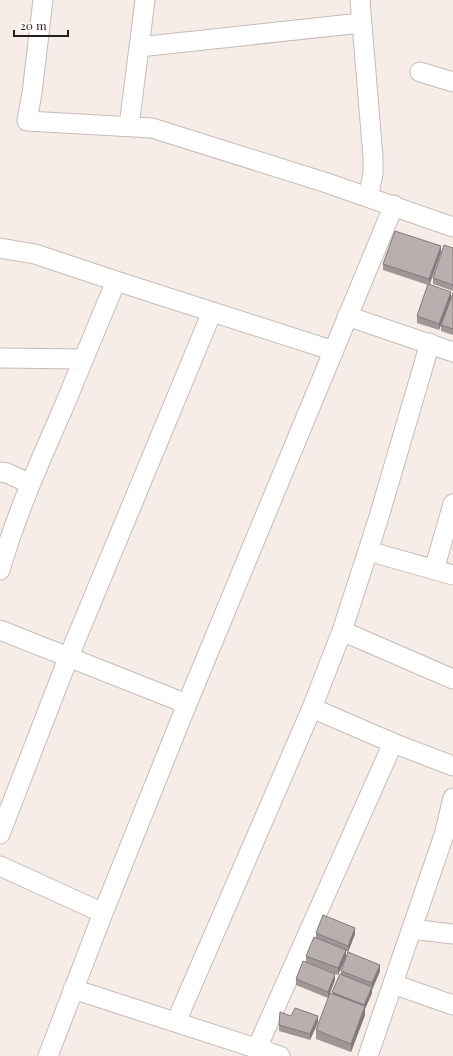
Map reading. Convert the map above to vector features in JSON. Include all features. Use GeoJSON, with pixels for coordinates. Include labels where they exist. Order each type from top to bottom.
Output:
{"type":"FeatureCollection","features":[{"type":"Feature","properties":{"kind":"street"},"geometry":{"type":"LineString","coordinates":[[43,0],[32,93],[27,121],[152,128],[394,205],[453,227]]}},
{"type":"Feature","properties":{"kind":"street"},"geometry":{"type":"LineString","coordinates":[[129,126],[145,0]]}},
{"type":"Feature","properties":{"kind":"street"},"geometry":{"type":"LineString","coordinates":[[360,0],[373,157],[373,174],[368,197]]}},
{"type":"Feature","properties":{"kind":"street"},"geometry":{"type":"LineString","coordinates":[[139,47],[361,23]]}},
{"type":"Feature","properties":{"kind":"street"},"geometry":{"type":"LineString","coordinates":[[420,72],[453,82]]}},
{"type":"Feature","properties":{"kind":"street"},"geometry":{"type":"LineString","coordinates":[[48,1056],[73,988],[186,704],[394,205]]}},
{"type":"Feature","properties":{"kind":"street"},"geometry":{"type":"LineString","coordinates":[[0,248],[35,254],[334,351]]}},
{"type":"Feature","properties":{"kind":"street"},"geometry":{"type":"LineString","coordinates":[[0,570],[7,529],[30,484],[116,281]]}},
{"type":"Feature","properties":{"kind":"street"},"geometry":{"type":"LineString","coordinates":[[0,834],[69,656],[212,312]]}},
{"type":"Feature","properties":{"kind":"street"},"geometry":{"type":"LineString","coordinates":[[347,316],[453,352]]}},
{"type":"Feature","properties":{"kind":"street"},"geometry":{"type":"LineString","coordinates":[[176,1022],[312,708],[342,631],[368,551],[430,343]]}},
{"type":"Feature","properties":{"kind":"street"},"geometry":{"type":"LineString","coordinates":[[0,358],[84,359]]}},
{"type":"Feature","properties":{"kind":"street"},"geometry":{"type":"LineString","coordinates":[[0,472],[7,473],[30,484]]}},
{"type":"Feature","properties":{"kind":"street"},"geometry":{"type":"LineString","coordinates":[[434,570],[453,504]]}},
{"type":"Feature","properties":{"kind":"street"},"geometry":{"type":"LineString","coordinates":[[368,551],[453,575]]}},
{"type":"Feature","properties":{"kind":"street"},"geometry":{"type":"LineString","coordinates":[[0,630],[69,656],[186,704]]}},
{"type":"Feature","properties":{"kind":"street"},"geometry":{"type":"LineString","coordinates":[[342,631],[453,679]]}},
{"type":"Feature","properties":{"kind":"street"},"geometry":{"type":"LineString","coordinates":[[312,708],[393,743],[453,766]]}},
{"type":"Feature","properties":{"kind":"street"},"geometry":{"type":"LineString","coordinates":[[257,1048],[393,743]]}},
{"type":"Feature","properties":{"kind":"street"},"geometry":{"type":"LineString","coordinates":[[368,1056],[412,929],[448,835],[453,798]]}},
{"type":"Feature","properties":{"kind":"street"},"geometry":{"type":"LineString","coordinates":[[0,866],[103,913]]}},
{"type":"Feature","properties":{"kind":"street"},"geometry":{"type":"LineString","coordinates":[[412,929],[453,934]]}},
{"type":"Feature","properties":{"kind":"street"},"geometry":{"type":"LineString","coordinates":[[393,984],[453,1005]]}},
{"type":"Feature","properties":{"kind":"street"},"geometry":{"type":"LineString","coordinates":[[73,988],[280,1056]]}},
{"type":"Feature","properties":{"kind":"building"},"geometry":{"type":"Polygon","coordinates":[[[395,231],[441,246],[429,279],[383,264],[395,231]]]}},
{"type":"Feature","properties":{"kind":"building"},"geometry":{"type":"Polygon","coordinates":[[[444,245],[453,248],[453,285],[433,278],[444,245]]]}},
{"type":"Feature","properties":{"kind":"building"},"geometry":{"type":"Polygon","coordinates":[[[428,284],[451,292],[439,324],[417,316],[428,284]]]}},
{"type":"Feature","properties":{"kind":"building"},"geometry":{"type":"Polygon","coordinates":[[[453,293],[453,329],[441,325],[453,293]]]}},
{"type":"Feature","properties":{"kind":"building"},"geometry":{"type":"Polygon","coordinates":[[[323,915],[355,928],[348,946],[316,933],[323,915]]]}},
{"type":"Feature","properties":{"kind":"building"},"geometry":{"type":"Polygon","coordinates":[[[314,937],[346,950],[338,968],[306,956],[314,937]]]}},
{"type":"Feature","properties":{"kind":"building"},"geometry":{"type":"Polygon","coordinates":[[[348,952],[380,965],[372,983],[341,971],[348,952]]]}},
{"type":"Feature","properties":{"kind":"building"},"geometry":{"type":"Polygon","coordinates":[[[303,961],[335,974],[328,992],[296,979],[303,961]]]}},
{"type":"Feature","properties":{"kind":"building"},"geometry":{"type":"Polygon","coordinates":[[[340,974],[372,987],[364,1005],[332,992],[340,974]]]}},
{"type":"Feature","properties":{"kind":"building"},"geometry":{"type":"Polygon","coordinates":[[[330,993],[365,1006],[351,1044],[316,1030],[330,993]]]}},
{"type":"Feature","properties":{"kind":"building"},"geometry":{"type":"Polygon","coordinates":[[[295,1008],[318,1016],[310,1034],[279,1025],[280,1012],[291,1016],[295,1008]]]}}]}
